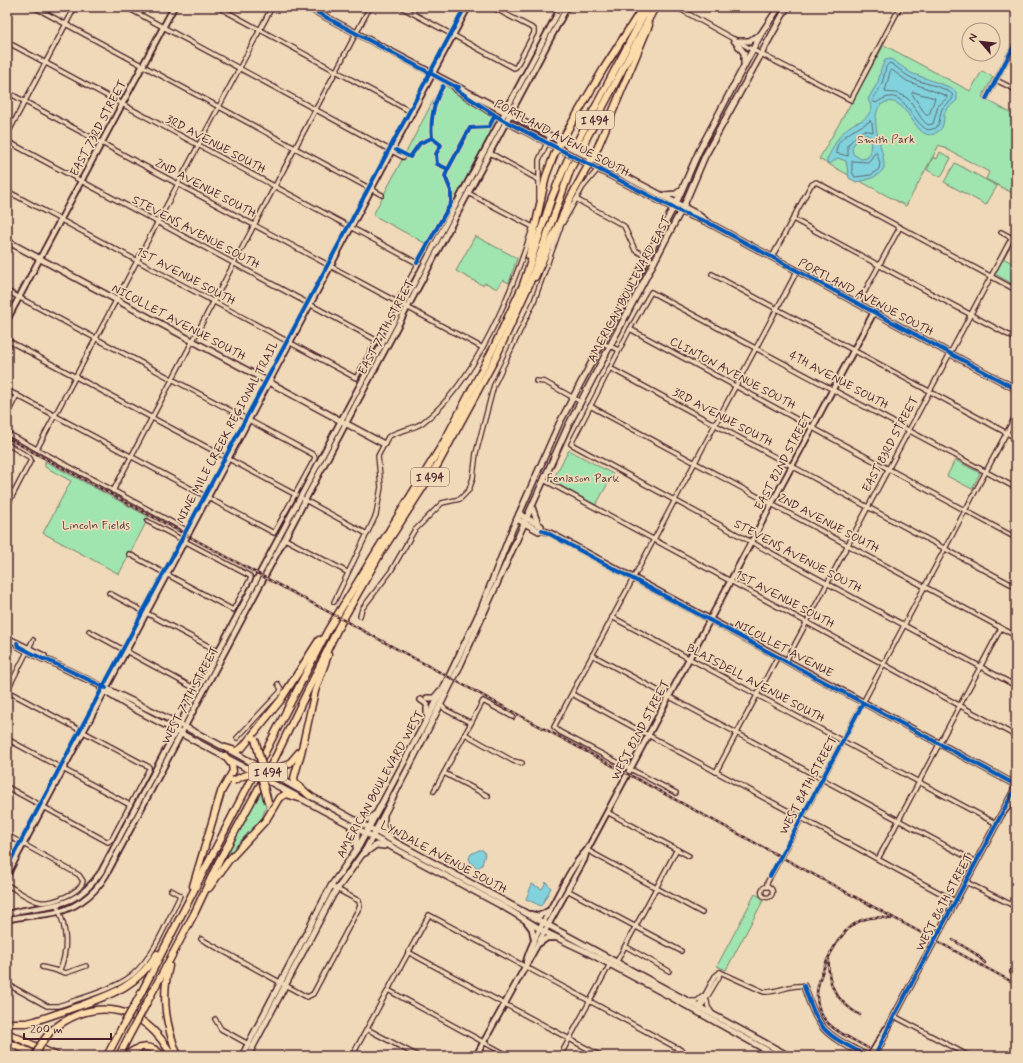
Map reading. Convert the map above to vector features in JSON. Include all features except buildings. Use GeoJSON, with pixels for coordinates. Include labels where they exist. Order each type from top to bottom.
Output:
{"type":"FeatureCollection","features":[{"type":"Feature","properties":{"kind":"highway"},"geometry":{"type":"LineString","coordinates":[[523,285],[546,176],[579,109],[643,7]]}},
{"type":"Feature","properties":{"kind":"highway","name":"I 494"},"geometry":{"type":"LineString","coordinates":[[107,1056],[137,1001],[328,630],[445,440],[493,349],[523,285],[554,191],[567,161],[648,7]]}},
{"type":"Feature","properties":{"kind":"highway"},"geometry":{"type":"LineString","coordinates":[[525,296],[541,266],[571,197],[591,161],[656,7]]}},
{"type":"Feature","properties":{"kind":"highway","name":"I 494"},"geometry":{"type":"LineString","coordinates":[[119,1056],[194,914],[218,863],[276,756],[338,628],[380,554],[435,469],[506,338],[525,296],[562,188],[573,163],[656,7]]}},
{"type":"Feature","properties":{"kind":"highway"},"geometry":{"type":"LineString","coordinates":[[310,796],[294,781],[315,691],[338,628]]}},
{"type":"Feature","properties":{"kind":"highway"},"geometry":{"type":"LineString","coordinates":[[226,748],[236,751],[242,748],[280,701],[318,641],[328,630]]}},
{"type":"Feature","properties":{"kind":"highway"},"geometry":{"type":"LineString","coordinates":[[194,914],[229,860],[260,824],[267,813],[268,802],[261,772],[256,739],[261,723]]}},
{"type":"Feature","properties":{"kind":"highway"},"geometry":{"type":"LineString","coordinates":[[218,802],[233,781],[243,776],[279,768],[288,764],[303,746]]}},
{"type":"Feature","properties":{"kind":"highway"},"geometry":{"type":"LineString","coordinates":[[35,1056],[41,1044],[51,1031],[67,1018],[131,984],[147,969],[182,914],[203,856],[218,802],[233,771],[232,765],[225,756]]}},
{"type":"Feature","properties":{"kind":"highway"},"geometry":{"type":"LineString","coordinates":[[251,762],[270,782]]}},
{"type":"Feature","properties":{"kind":"highway"},"geometry":{"type":"LineString","coordinates":[[244,767],[278,777]]}},
{"type":"Feature","properties":{"kind":"highway"},"geometry":{"type":"LineString","coordinates":[[260,824],[266,820],[283,795],[299,798]]}},
{"type":"Feature","properties":{"kind":"highway"},"geometry":{"type":"LineString","coordinates":[[171,958],[167,976],[164,1004],[178,1056]]}},
{"type":"Feature","properties":{"kind":"highway"},"geometry":{"type":"LineString","coordinates":[[7,1023],[27,1023],[35,1021],[108,996]]}},
{"type":"Feature","properties":{"kind":"highway"},"geometry":{"type":"LineString","coordinates":[[51,1031],[78,1014],[98,1010],[116,1010],[132,1016],[151,1028],[163,1041],[172,1056]]}},
{"type":"Feature","properties":{"kind":"highway"},"geometry":{"type":"LineString","coordinates":[[7,1034],[57,1056]]}},
{"type":"Feature","properties":{"kind":"highway"},"geometry":{"type":"LineString","coordinates":[[7,1042],[39,1056]]}},
{"type":"Feature","properties":{"kind":"highway"},"geometry":{"type":"LineString","coordinates":[[126,1056],[135,1049],[147,1047],[156,1050],[162,1056]]}},
{"type":"Feature","properties":{"kind":"highway"},"geometry":{"type":"LineString","coordinates":[[7,1053],[10,1056]]}},
{"type":"Feature","properties":{"kind":"main road","name":"PORTLAND AVENUE SOUTH"},"geometry":{"type":"LineString","coordinates":[[307,7],[550,136],[561,145],[564,151],[582,161],[602,163],[698,214],[707,222]]}},
{"type":"Feature","properties":{"kind":"main road","name":"AMERICAN BOULEVARD EAST"},"geometry":{"type":"LineString","coordinates":[[518,516],[542,460],[573,397],[674,208],[706,138],[744,66],[761,34],[779,7]]}},
{"type":"Feature","properties":{"kind":"main road","name":"AMERICAN BOULEVARD EAST"},"geometry":{"type":"LineString","coordinates":[[526,521],[551,464],[581,402],[684,207],[713,142],[760,53],[787,7]]}},
{"type":"Feature","properties":{"kind":"main road"},"geometry":{"type":"LineString","coordinates":[[736,41],[749,41],[761,34]]}},
{"type":"Feature","properties":{"kind":"main road"},"geometry":{"type":"LineString","coordinates":[[736,41],[744,53],[744,66]]}},
{"type":"Feature","properties":{"kind":"main road","name":"PORTLAND AVENUE SOUTH"},"geometry":{"type":"LineString","coordinates":[[454,86],[456,90],[503,121],[546,142],[561,145],[585,155],[599,169],[681,212],[707,222],[1016,389]]}},
{"type":"Feature","properties":{"kind":"main road"},"geometry":{"type":"LineString","coordinates":[[706,138],[713,142]]}},
{"type":"Feature","properties":{"kind":"main road"},"geometry":{"type":"LineString","coordinates":[[660,194],[670,196],[676,194],[684,186]]}},
{"type":"Feature","properties":{"kind":"main road"},"geometry":{"type":"LineString","coordinates":[[691,191],[690,204],[698,214]]}},
{"type":"Feature","properties":{"kind":"main road","name":"NICOLLET AVENUE SOUTH"},"geometry":{"type":"LineString","coordinates":[[7,240],[384,444]]}},
{"type":"Feature","properties":{"kind":"main road"},"geometry":{"type":"LineString","coordinates":[[638,276],[645,280]]}},
{"type":"Feature","properties":{"kind":"main road"},"geometry":{"type":"LineString","coordinates":[[633,286],[640,290]]}},
{"type":"Feature","properties":{"kind":"main road"},"geometry":{"type":"LineString","coordinates":[[542,460],[551,464]]}},
{"type":"Feature","properties":{"kind":"main road"},"geometry":{"type":"LineString","coordinates":[[532,508],[538,524]]}},
{"type":"Feature","properties":{"kind":"main road"},"geometry":{"type":"LineString","coordinates":[[518,516],[526,521]]}},
{"type":"Feature","properties":{"kind":"main road","name":"AMERICAN BOULEVARD WEST"},"geometry":{"type":"LineString","coordinates":[[284,983],[331,886],[366,834],[447,682],[481,609],[518,516]]}},
{"type":"Feature","properties":{"kind":"main road","name":"AMERICAN BOULEVARD WEST"},"geometry":{"type":"LineString","coordinates":[[242,1056],[251,1045],[337,889],[361,856],[386,812],[460,666],[526,521]]}},
{"type":"Feature","properties":{"kind":"main road","name":"NICOLLET AVENUE"},"geometry":{"type":"LineString","coordinates":[[526,521],[538,524],[542,530]]}},
{"type":"Feature","properties":{"kind":"main road","name":"NICOLLET AVENUE"},"geometry":{"type":"LineString","coordinates":[[526,521],[538,531],[542,530],[633,578],[1016,786]]}},
{"type":"Feature","properties":{"kind":"main road"},"geometry":{"type":"LineString","coordinates":[[497,568],[503,570]]}},
{"type":"Feature","properties":{"kind":"main road"},"geometry":{"type":"LineString","coordinates":[[7,638],[88,680],[88,683],[182,725],[251,762]]}},
{"type":"Feature","properties":{"kind":"main road"},"geometry":{"type":"LineString","coordinates":[[426,720],[427,704],[424,699],[434,698],[447,682]]}},
{"type":"Feature","properties":{"kind":"main road"},"geometry":{"type":"LineString","coordinates":[[106,690],[244,767]]}},
{"type":"Feature","properties":{"kind":"main road","name":"LYNDALE AVENUE SOUTH"},"geometry":{"type":"LineString","coordinates":[[278,777],[310,796],[688,1001],[700,1010],[714,1015],[789,1056]]}},
{"type":"Feature","properties":{"kind":"main road","name":"LYNDALE AVENUE SOUTH"},"geometry":{"type":"LineString","coordinates":[[270,782],[504,907],[543,931],[700,1010],[775,1056]]}},
{"type":"Feature","properties":{"kind":"main road"},"geometry":{"type":"LineString","coordinates":[[1002,814],[1016,796]]}},
{"type":"Feature","properties":{"kind":"main road"},"geometry":{"type":"LineString","coordinates":[[352,818],[365,821],[370,819],[379,808]]}},
{"type":"Feature","properties":{"kind":"main road"},"geometry":{"type":"LineString","coordinates":[[386,812],[383,826],[391,840]]}},
{"type":"Feature","properties":{"kind":"main road"},"geometry":{"type":"LineString","coordinates":[[344,822],[357,834],[357,845],[353,854]]}},
{"type":"Feature","properties":{"kind":"main road"},"geometry":{"type":"LineString","coordinates":[[361,856],[376,845],[389,846]]}},
{"type":"Feature","properties":{"kind":"main road","name":"AMERICAN BOULEVARD WEST"},"geometry":{"type":"LineString","coordinates":[[248,1056],[251,1045]]}},
{"type":"Feature","properties":{"kind":"street"},"geometry":{"type":"LineString","coordinates":[[34,7],[382,195]]}},
{"type":"Feature","properties":{"kind":"street"},"geometry":{"type":"LineString","coordinates":[[7,135],[75,7]]}},
{"type":"Feature","properties":{"kind":"street"},"geometry":{"type":"LineString","coordinates":[[126,7],[403,157]]}},
{"type":"Feature","properties":{"kind":"street","name":"EAST 73RD STREET"},"geometry":{"type":"LineString","coordinates":[[7,320],[174,7]]}},
{"type":"Feature","properties":{"kind":"street"},"geometry":{"type":"LineString","coordinates":[[218,7],[413,112]]}},
{"type":"Feature","properties":{"kind":"street"},"geometry":{"type":"LineString","coordinates":[[37,448],[97,338],[272,7]]}},
{"type":"Feature","properties":{"kind":"street"},"geometry":{"type":"LineString","coordinates":[[114,491],[370,7]]}},
{"type":"Feature","properties":{"kind":"street"},"geometry":{"type":"LineString","coordinates":[[401,7],[514,68],[534,35],[534,29],[492,7]]}},
{"type":"Feature","properties":{"kind":"street"},"geometry":{"type":"LineString","coordinates":[[7,876],[468,7]]}},
{"type":"Feature","properties":{"kind":"street","name":"EAST 77TH STREET"},"geometry":{"type":"LineString","coordinates":[[507,114],[561,7]]}},
{"type":"Feature","properties":{"kind":"street","name":"EAST 77TH STREET"},"geometry":{"type":"LineString","coordinates":[[343,422],[369,380],[405,306],[503,121],[566,7]]}},
{"type":"Feature","properties":{"kind":"street"},"geometry":{"type":"LineString","coordinates":[[676,7],[736,41],[851,100],[900,7]]}},
{"type":"Feature","properties":{"kind":"street","name":"3RD AVENUE SOUTH"},"geometry":{"type":"LineString","coordinates":[[7,42],[417,263],[396,302]]}},
{"type":"Feature","properties":{"kind":"street"},"geometry":{"type":"LineString","coordinates":[[986,99],[1016,42]]}},
{"type":"Feature","properties":{"kind":"street"},"geometry":{"type":"LineString","coordinates":[[996,80],[1016,90]]}},
{"type":"Feature","properties":{"kind":"street","name":"2ND AVENUE SOUTH"},"geometry":{"type":"LineString","coordinates":[[7,92],[396,302]]}},
{"type":"Feature","properties":{"kind":"street","name":"EAST 77TH STREET"},"geometry":{"type":"LineString","coordinates":[[343,422],[380,347],[405,306],[490,153],[503,121]]}},
{"type":"Feature","properties":{"kind":"street"},"geometry":{"type":"LineString","coordinates":[[334,602],[347,572],[373,524],[381,496],[378,456],[384,444],[391,435],[415,427],[428,418],[462,382],[511,289],[533,227],[538,200],[539,160],[550,136]]}},
{"type":"Feature","properties":{"kind":"street","name":"STEVENS AVENUE SOUTH"},"geometry":{"type":"LineString","coordinates":[[7,141],[376,340],[356,378]]}},
{"type":"Feature","properties":{"kind":"street"},"geometry":{"type":"LineString","coordinates":[[490,153],[539,180]]}},
{"type":"Feature","properties":{"kind":"street"},"geometry":{"type":"LineString","coordinates":[[360,616],[362,609],[391,571],[414,531],[442,503],[460,499],[469,490],[474,478],[476,453],[494,385],[525,322],[562,225],[583,187],[599,169],[602,163]]}},
{"type":"Feature","properties":{"kind":"street"},"geometry":{"type":"LineString","coordinates":[[772,257],[813,183],[818,183],[1016,290]]}},
{"type":"Feature","properties":{"kind":"street","name":"1ST AVENUE SOUTH"},"geometry":{"type":"LineString","coordinates":[[7,191],[290,344],[356,378]]}},
{"type":"Feature","properties":{"kind":"street"},"geometry":{"type":"LineString","coordinates":[[468,193],[533,227]]}},
{"type":"Feature","properties":{"kind":"street"},"geometry":{"type":"LineString","coordinates":[[576,199],[624,226],[629,234],[632,247],[655,262]]}},
{"type":"Feature","properties":{"kind":"street"},"geometry":{"type":"LineString","coordinates":[[793,218],[1016,339]]}},
{"type":"Feature","properties":{"kind":"street"},"geometry":{"type":"LineString","coordinates":[[858,304],[900,227]]}},
{"type":"Feature","properties":{"kind":"street"},"geometry":{"type":"LineString","coordinates":[[1001,232],[1016,240]]}},
{"type":"Feature","properties":{"kind":"street","name":"EAST 83RD STREET"},"geometry":{"type":"LineString","coordinates":[[786,661],[1012,237]]}},
{"type":"Feature","properties":{"kind":"street"},"geometry":{"type":"LineString","coordinates":[[676,794],[631,768],[613,761],[554,727],[797,271]]}},
{"type":"Feature","properties":{"kind":"street"},"geometry":{"type":"LineString","coordinates":[[712,274],[1016,438]]}},
{"type":"Feature","properties":{"kind":"street"},"geometry":{"type":"LineString","coordinates":[[7,291],[314,455],[315,458],[298,496],[274,532],[7,390]]}},
{"type":"Feature","properties":{"kind":"street","name":"4TH AVENUE SOUTH"},"geometry":{"type":"LineString","coordinates":[[630,329],[652,292],[833,388],[1016,488]]}},
{"type":"Feature","properties":{"kind":"street"},"geometry":{"type":"LineString","coordinates":[[405,306],[481,347]]}},
{"type":"Feature","properties":{"kind":"street","name":"EAST 82ND STREET"},"geometry":{"type":"LineString","coordinates":[[710,620],[874,312]]}},
{"type":"Feature","properties":{"kind":"street"},"geometry":{"type":"LineString","coordinates":[[590,406],[630,329]]}},
{"type":"Feature","properties":{"kind":"street","name":"CLINTON AVENUE SOUTH"},"geometry":{"type":"LineString","coordinates":[[630,329],[1016,538]]}},
{"type":"Feature","properties":{"kind":"street"},"geometry":{"type":"LineString","coordinates":[[7,340],[367,534]]}},
{"type":"Feature","properties":{"kind":"street"},"geometry":{"type":"LineString","coordinates":[[602,343],[619,350]]}},
{"type":"Feature","properties":{"kind":"street"},"geometry":{"type":"LineString","coordinates":[[369,380],[367,376],[380,347]]}},
{"type":"Feature","properties":{"kind":"street","name":"3RD AVENUE SOUTH"},"geometry":{"type":"LineString","coordinates":[[610,368],[1016,587]]}},
{"type":"Feature","properties":{"kind":"street"},"geometry":{"type":"LineString","coordinates":[[536,381],[544,382],[581,402]]}},
{"type":"Feature","properties":{"kind":"street"},"geometry":{"type":"LineString","coordinates":[[7,415],[18,395]]}},
{"type":"Feature","properties":{"kind":"street","name":"2ND AVENUE SOUTH"},"geometry":{"type":"LineString","coordinates":[[590,406],[1016,636]]}},
{"type":"Feature","properties":{"kind":"street","name":"STEVENS AVENUE SOUTH"},"geometry":{"type":"LineString","coordinates":[[590,406],[571,444],[1016,686]]}},
{"type":"Feature","properties":{"kind":"street","name":"WEST 84TH STREET"},"geometry":{"type":"LineString","coordinates":[[767,887],[767,883],[1016,415]]}},
{"type":"Feature","properties":{"kind":"street","name":"WEST 77TH STREET"},"geometry":{"type":"LineString","coordinates":[[7,920],[60,912],[85,899],[101,884],[298,496],[343,422]]}},
{"type":"Feature","properties":{"kind":"street","name":"WEST 77TH STREET"},"geometry":{"type":"LineString","coordinates":[[182,725],[285,539],[343,422]]}},
{"type":"Feature","properties":{"kind":"street"},"geometry":{"type":"LineString","coordinates":[[7,433],[190,532]]}},
{"type":"Feature","properties":{"kind":"street"},"geometry":{"type":"LineString","coordinates":[[7,444],[30,457],[31,462],[7,506]]}},
{"type":"Feature","properties":{"kind":"street","name":"1ST AVENUE SOUTH"},"geometry":{"type":"LineString","coordinates":[[544,480],[1016,736]]}},
{"type":"Feature","properties":{"kind":"street"},"geometry":{"type":"LineString","coordinates":[[7,488],[14,492]]}},
{"type":"Feature","properties":{"kind":"street"},"geometry":{"type":"LineString","coordinates":[[129,554],[233,610],[248,583],[250,576],[147,521]]}},
{"type":"Feature","properties":{"kind":"street"},"geometry":{"type":"LineString","coordinates":[[285,539],[347,572]]}},
{"type":"Feature","properties":{"kind":"street"},"geometry":{"type":"LineString","coordinates":[[89,632],[192,686],[213,651],[212,648],[110,593]]}},
{"type":"Feature","properties":{"kind":"street","name":"BLAISDELL AVENUE SOUTH"},"geometry":{"type":"LineString","coordinates":[[612,617],[997,824]]}},
{"type":"Feature","properties":{"kind":"street","name":"WEST 82ND STREET"},"geometry":{"type":"LineString","coordinates":[[546,924],[580,858],[587,850],[710,620]]}},
{"type":"Feature","properties":{"kind":"street"},"geometry":{"type":"LineString","coordinates":[[878,859],[1001,628]]}},
{"type":"Feature","properties":{"kind":"street"},"geometry":{"type":"LineString","coordinates":[[7,787],[110,842],[149,771],[149,767],[7,691],[33,640]]}},
{"type":"Feature","properties":{"kind":"street"},"geometry":{"type":"LineString","coordinates":[[592,655],[976,862]]}},
{"type":"Feature","properties":{"kind":"street"},"geometry":{"type":"LineString","coordinates":[[716,772],[778,656]]}},
{"type":"Feature","properties":{"kind":"street"},"geometry":{"type":"LineString","coordinates":[[237,738],[280,692],[281,689],[278,684]]}},
{"type":"Feature","properties":{"kind":"street"},"geometry":{"type":"LineString","coordinates":[[572,694],[956,901]]}},
{"type":"Feature","properties":{"kind":"street"},"geometry":{"type":"LineString","coordinates":[[434,791],[483,701],[513,717]]}},
{"type":"Feature","properties":{"kind":"street"},"geometry":{"type":"LineString","coordinates":[[440,707],[471,723]]}},
{"type":"Feature","properties":{"kind":"street","name":"WEST 77TH STREET"},"geometry":{"type":"LineString","coordinates":[[7,914],[57,906],[78,897],[94,882],[179,732]]}},
{"type":"Feature","properties":{"kind":"street"},"geometry":{"type":"LineString","coordinates":[[465,734],[513,761],[522,763]]}},
{"type":"Feature","properties":{"kind":"street"},"geometry":{"type":"LineString","coordinates":[[7,739],[130,805]]}},
{"type":"Feature","properties":{"kind":"street"},"geometry":{"type":"LineString","coordinates":[[444,773],[488,796]]}},
{"type":"Feature","properties":{"kind":"street","name":"WEST 86TH STREET"},"geometry":{"type":"LineString","coordinates":[[875,1056],[894,1016],[1016,786]]}},
{"type":"Feature","properties":{"kind":"street"},"geometry":{"type":"LineString","coordinates":[[607,812],[689,856]]}},
{"type":"Feature","properties":{"kind":"street"},"geometry":{"type":"LineString","coordinates":[[7,835],[83,878],[82,885],[71,894],[50,902],[41,902],[7,885]]}},
{"type":"Feature","properties":{"kind":"street"},"geometry":{"type":"LineString","coordinates":[[616,963],[676,849]]}},
{"type":"Feature","properties":{"kind":"street"},"geometry":{"type":"LineString","coordinates":[[587,850],[702,913]]}},
{"type":"Feature","properties":{"kind":"street"},"geometry":{"type":"LineString","coordinates":[[966,882],[1007,904],[1016,907]]}},
{"type":"Feature","properties":{"kind":"street"},"geometry":{"type":"LineString","coordinates":[[201,939],[307,996],[310,996],[313,994],[360,906],[360,903],[331,886]]}},
{"type":"Feature","properties":{"kind":"street"},"geometry":{"type":"LineString","coordinates":[[565,888],[681,952]]}},
{"type":"Feature","properties":{"kind":"street","name":"WEST 82ND STREET"},"geometry":{"type":"LineString","coordinates":[[476,1056],[525,966],[538,946],[553,905],[565,888]]}},
{"type":"Feature","properties":{"kind":"street"},"geometry":{"type":"LineString","coordinates":[[7,984],[47,1006],[52,1007],[117,984],[137,970],[147,958],[179,898],[180,895],[171,890]]}},
{"type":"Feature","properties":{"kind":"street"},"geometry":{"type":"LineString","coordinates":[[530,914],[539,916],[543,915],[553,905]]}},
{"type":"Feature","properties":{"kind":"street"},"geometry":{"type":"LineString","coordinates":[[57,906],[65,932],[66,946],[65,957],[59,972]]}},
{"type":"Feature","properties":{"kind":"street"},"geometry":{"type":"LineString","coordinates":[[352,1056],[429,915],[692,1056]]}},
{"type":"Feature","properties":{"kind":"street"},"geometry":{"type":"LineString","coordinates":[[526,921],[532,929],[534,942]]}},
{"type":"Feature","properties":{"kind":"street","name":"WEST 82ND STREET"},"geometry":{"type":"LineString","coordinates":[[525,966],[534,942],[543,931]]}},
{"type":"Feature","properties":{"kind":"street"},"geometry":{"type":"LineString","coordinates":[[538,946],[547,938],[557,938]]}},
{"type":"Feature","properties":{"kind":"street"},"geometry":{"type":"LineString","coordinates":[[625,946],[669,970]]}},
{"type":"Feature","properties":{"kind":"street"},"geometry":{"type":"LineString","coordinates":[[408,952],[601,1056]]}},
{"type":"Feature","properties":{"kind":"street"},"geometry":{"type":"LineString","coordinates":[[1012,972],[1016,963]]}},
{"type":"Feature","properties":{"kind":"street"},"geometry":{"type":"LineString","coordinates":[[560,1056],[610,964]]}},
{"type":"Feature","properties":{"kind":"street"},"geometry":{"type":"LineString","coordinates":[[42,967],[59,972],[71,972],[86,966]]}},
{"type":"Feature","properties":{"kind":"street"},"geometry":{"type":"LineString","coordinates":[[700,1010],[715,976],[720,972],[764,992],[771,993],[799,985],[804,986],[814,1016],[823,1029],[836,1039],[869,1056]]}},
{"type":"Feature","properties":{"kind":"street"},"geometry":{"type":"LineString","coordinates":[[388,990],[509,1056]]}},
{"type":"Feature","properties":{"kind":"street"},"geometry":{"type":"LineString","coordinates":[[688,1001],[697,1001],[706,996]]}},
{"type":"Feature","properties":{"kind":"street"},"geometry":{"type":"LineString","coordinates":[[706,996],[708,1007],[714,1015]]}},
{"type":"Feature","properties":{"kind":"street"},"geometry":{"type":"LineString","coordinates":[[894,1016],[969,1056]]}},
{"type":"Feature","properties":{"kind":"street"},"geometry":{"type":"LineString","coordinates":[[215,1020],[221,1029],[251,1045]]}},
{"type":"Feature","properties":{"kind":"street","name":"WEST 86TH STREET"},"geometry":{"type":"LineString","coordinates":[[869,1056],[880,1036],[889,1026]]}},
{"type":"Feature","properties":{"kind":"street"},"geometry":{"type":"LineString","coordinates":[[367,1029],[418,1056]]}},
{"type":"Feature","properties":{"kind":"street"},"geometry":{"type":"LineString","coordinates":[[674,1056],[678,1048]]}},
{"type":"Feature","properties":{"kind":"green space","name":"Smith Park"},"geometry":{"type":"Polygon","coordinates":[[[884,45],[970,91],[982,71],[993,77],[982,97],[1016,116],[1016,195],[986,179],[989,172],[939,145],[906,206],[819,159],[884,45]]]}},
{"type":"Feature","properties":{"kind":"green space"},"geometry":{"type":"Polygon","coordinates":[[[442,84],[500,114],[430,246],[373,215],[442,84]]]}},
{"type":"Feature","properties":{"kind":"green space"},"geometry":{"type":"Polygon","coordinates":[[[940,152],[951,158],[941,177],[927,170],[933,157],[937,159],[940,152]]]}},
{"type":"Feature","properties":{"kind":"green space"},"geometry":{"type":"Polygon","coordinates":[[[955,163],[997,186],[986,205],[944,182],[955,163]]]}},
{"type":"Feature","properties":{"kind":"green space"},"geometry":{"type":"Polygon","coordinates":[[[475,236],[517,258],[509,283],[503,280],[497,289],[486,283],[482,285],[456,271],[475,236]]]}},
{"type":"Feature","properties":{"kind":"green space"},"geometry":{"type":"Polygon","coordinates":[[[1003,258],[1016,265],[1016,286],[995,274],[1003,258]]]}},
{"type":"Feature","properties":{"kind":"green space","name":"Fenlason Park"},"geometry":{"type":"Polygon","coordinates":[[[569,450],[613,474],[596,505],[552,481],[569,450]]]}},
{"type":"Feature","properties":{"kind":"green space"},"geometry":{"type":"Polygon","coordinates":[[[955,460],[980,473],[972,489],[947,476],[955,460]]]}},
{"type":"Feature","properties":{"kind":"green space","name":"Lincoln Fields"},"geometry":{"type":"Polygon","coordinates":[[[45,461],[149,517],[119,574],[43,533],[71,481],[45,467],[45,461]]]}},
{"type":"Feature","properties":{"kind":"green space"},"geometry":{"type":"Polygon","coordinates":[[[262,790],[266,806],[263,816],[213,878],[262,790]]]}},
{"type":"Feature","properties":{"kind":"green space"},"geometry":{"type":"Polygon","coordinates":[[[755,894],[764,899],[726,970],[717,966],[755,894]]]}},
{"type":"Feature","properties":{"kind":"water"},"geometry":{"type":"Polygon","coordinates":[[[891,59],[911,73],[952,88],[957,93],[957,100],[946,110],[941,129],[930,135],[923,133],[905,110],[898,104],[890,101],[880,105],[877,112],[876,128],[884,160],[884,168],[875,176],[856,182],[849,178],[846,161],[838,158],[830,164],[827,162],[827,159],[836,142],[845,130],[853,124],[865,119],[872,108],[868,99],[878,82],[885,60],[891,59]],[[865,134],[857,140],[852,147],[853,154],[861,159],[867,158],[870,154],[871,137],[865,134]]]}},
{"type":"Feature","properties":{"kind":"water"},"geometry":{"type":"Polygon","coordinates":[[[479,850],[483,850],[485,854],[482,865],[478,868],[471,863],[469,858],[471,854],[479,850]]]}},
{"type":"Feature","properties":{"kind":"water"},"geometry":{"type":"Polygon","coordinates":[[[546,882],[551,888],[541,906],[526,899],[532,884],[542,889],[546,882]]]}},
{"type":"Feature","properties":{"kind":"railway"},"geometry":{"type":"LineString","coordinates":[[7,438],[1016,984]]}},
{"type":"Feature","properties":{"kind":"railway"},"geometry":{"type":"LineString","coordinates":[[868,1048],[832,1027],[823,1017],[818,1004],[818,984],[830,954],[842,935],[849,928],[867,918],[878,917],[891,919]]}},
{"type":"Feature","properties":{"kind":"railway"},"geometry":{"type":"LineString","coordinates":[[953,940],[976,954],[985,963]]}},
{"type":"Feature","properties":{"kind":"railway"},"geometry":{"type":"LineString","coordinates":[[829,960],[832,986],[840,999],[860,1015]]}},
{"type":"Feature","properties":{"kind":"cycle path"},"geometry":{"type":"LineString","coordinates":[[307,7],[454,86],[459,87]]}},
{"type":"Feature","properties":{"kind":"cycle path","name":"NINE MILE CREEK REGIONAL TRAIL"},"geometry":{"type":"LineString","coordinates":[[7,867],[465,7]]}},
{"type":"Feature","properties":{"kind":"cycle path"},"geometry":{"type":"LineString","coordinates":[[986,99],[1016,42]]}},
{"type":"Feature","properties":{"kind":"cycle path"},"geometry":{"type":"LineString","coordinates":[[396,150],[410,157],[420,143],[432,138],[433,111],[443,86]]}},
{"type":"Feature","properties":{"kind":"cycle path"},"geometry":{"type":"LineString","coordinates":[[454,86],[457,90],[501,119],[681,212],[707,222],[1016,389]]}},
{"type":"Feature","properties":{"kind":"cycle path"},"geometry":{"type":"LineString","coordinates":[[432,138],[441,145],[436,154],[437,164],[448,169],[470,128],[489,127],[494,117]]}},
{"type":"Feature","properties":{"kind":"cycle path"},"geometry":{"type":"LineString","coordinates":[[417,263],[451,203],[451,191],[445,176],[448,169]]}},
{"type":"Feature","properties":{"kind":"cycle path"},"geometry":{"type":"LineString","coordinates":[[542,530],[1016,785]]}},
{"type":"Feature","properties":{"kind":"cycle path"},"geometry":{"type":"LineString","coordinates":[[17,643],[18,646],[43,659],[106,688]]}},
{"type":"Feature","properties":{"kind":"cycle path"},"geometry":{"type":"LineString","coordinates":[[770,876],[863,703]]}},
{"type":"Feature","properties":{"kind":"cycle path"},"geometry":{"type":"LineString","coordinates":[[875,1056],[889,1026],[1016,787]]}},
{"type":"Feature","properties":{"kind":"cycle path"},"geometry":{"type":"LineString","coordinates":[[804,986],[815,1014],[825,1030],[841,1042],[867,1056]]}}]}
